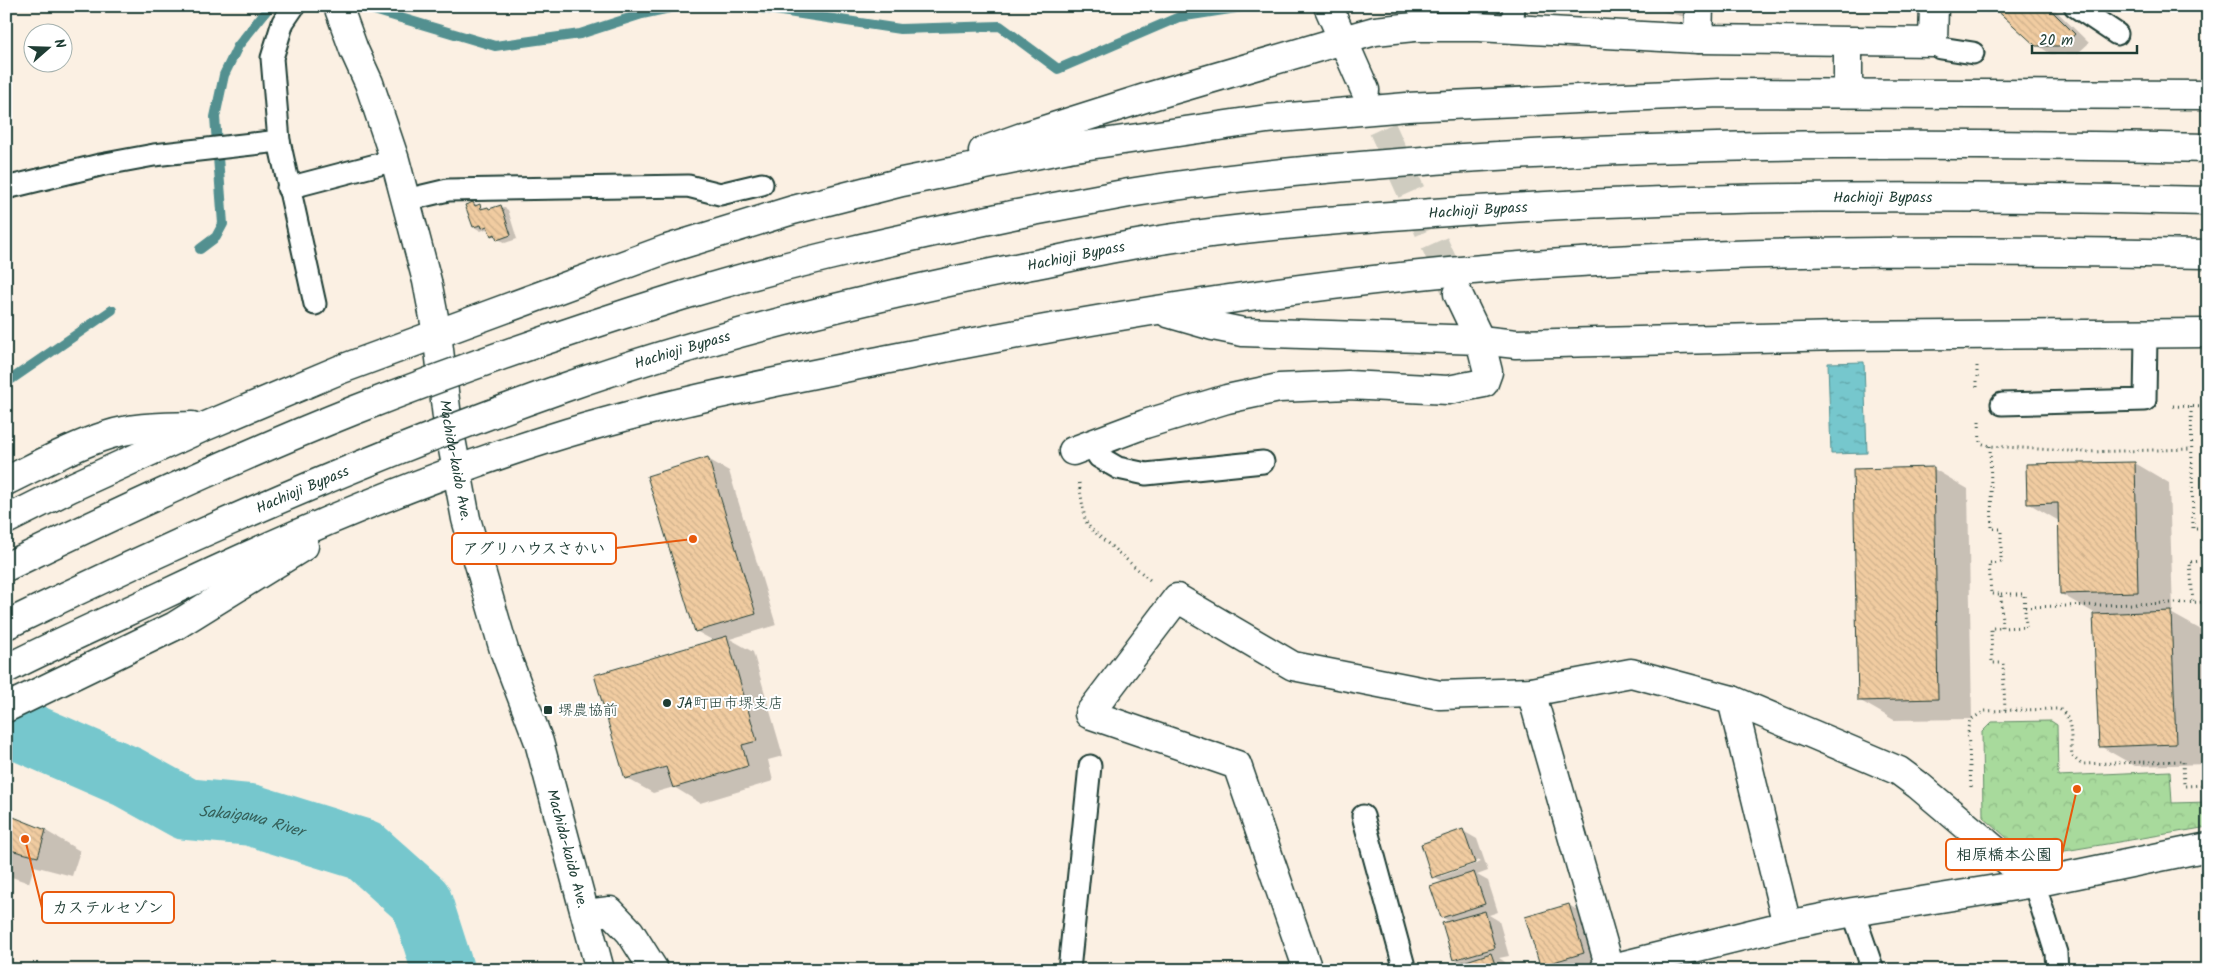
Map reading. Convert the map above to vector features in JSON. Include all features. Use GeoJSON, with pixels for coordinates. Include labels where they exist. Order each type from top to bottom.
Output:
{"type":"FeatureCollection","features":[{"type":"Feature","properties":{"kind":"main road","name":"Machida-kaido Ave."},"geometry":{"type":"LineString","coordinates":[[338,6],[354,50],[369,83],[395,160],[406,200],[427,281],[437,333],[447,417],[466,520],[504,650],[539,742],[600,970]]}},
{"type":"Feature","properties":{"kind":"main road"},"geometry":{"type":"LineString","coordinates":[[1328,6],[1365,90]]}},
{"type":"Feature","properties":{"kind":"main road"},"geometry":{"type":"LineString","coordinates":[[1698,39],[1699,6]]}},
{"type":"Feature","properties":{"kind":"main road"},"geometry":{"type":"LineString","coordinates":[[902,182],[1022,137],[1376,31],[1513,18],[1698,39],[1932,42],[1934,6]]}},
{"type":"Feature","properties":{"kind":"main road"},"geometry":{"type":"LineString","coordinates":[[1848,42],[1848,93]]}},
{"type":"Feature","properties":{"kind":"main road"},"geometry":{"type":"LineString","coordinates":[[6,520],[70,488],[206,426],[338,370],[667,249],[793,210],[902,182],[1069,148],[1267,118],[1408,107],[1720,93],[2208,95]]}},
{"type":"Feature","properties":{"kind":"main road"},"geometry":{"type":"LineString","coordinates":[[6,567],[94,524],[347,414],[547,339],[683,296],[805,262],[916,235],[1017,214],[1130,193],[1240,179],[1366,165],[1525,154],[1717,146],[1936,145],[2208,148]]}},
{"type":"Feature","properties":{"kind":"main road","name":"Hachioji Bypass"},"geometry":{"type":"LineString","coordinates":[[6,624],[114,572],[236,517],[371,460],[564,388],[705,344],[818,312],[930,285],[1139,244],[1383,216],[1532,206],[1722,198],[2208,201]]}},
{"type":"Feature","properties":{"kind":"main road"},"geometry":{"type":"LineString","coordinates":[[6,669],[253,552],[374,502],[570,432],[742,389],[1030,331],[1280,292],[1393,278],[1547,264],[1720,255],[1934,252],[2208,254]]}},
{"type":"Feature","properties":{"kind":"main road"},"geometry":{"type":"LineString","coordinates":[[1082,448],[1145,424],[1227,399],[1279,388],[1348,385],[1448,390],[1484,383],[1488,372],[1480,340],[1458,294]]}},
{"type":"Feature","properties":{"kind":"main road"},"geometry":{"type":"LineString","coordinates":[[1159,311],[1243,332],[1480,340],[1516,344],[1840,336],[2208,333]]}},
{"type":"Feature","properties":{"kind":"main road"},"geometry":{"type":"LineString","coordinates":[[6,481],[108,434],[138,428],[206,426]]}},
{"type":"Feature","properties":{"kind":"main road"},"geometry":{"type":"LineString","coordinates":[[6,708],[175,626],[374,502]]}},
{"type":"Feature","properties":{"kind":"main road"},"geometry":{"type":"LineString","coordinates":[[1308,970],[1237,765],[1089,714],[1178,598],[1293,666],[1440,695],[1531,692],[1631,673],[1732,700],[1899,771],[1918,784],[2034,883]]}},
{"type":"Feature","properties":{"kind":"main road"},"geometry":{"type":"LineString","coordinates":[[1531,692],[1607,969],[1853,912],[2034,883],[2208,847]]}},
{"type":"Feature","properties":{"kind":"main road"},"geometry":{"type":"LineString","coordinates":[[1732,700],[1787,926]]}},
{"type":"Feature","properties":{"kind":"main road"},"geometry":{"type":"LineString","coordinates":[[586,914],[610,911],[630,932],[654,970]]}},
{"type":"Feature","properties":{"kind":"lane"},"geometry":{"type":"LineString","coordinates":[[294,6],[283,22],[272,58],[279,141],[315,304]]}},
{"type":"Feature","properties":{"kind":"lane"},"geometry":{"type":"LineString","coordinates":[[2075,6],[2117,34]]}},
{"type":"Feature","properties":{"kind":"lane"},"geometry":{"type":"LineString","coordinates":[[1932,42],[1941,48],[1973,53]]}},
{"type":"Feature","properties":{"kind":"lane"},"geometry":{"type":"LineString","coordinates":[[6,188],[100,165],[154,155],[239,147],[279,141]]}},
{"type":"Feature","properties":{"kind":"lane"},"geometry":{"type":"LineString","coordinates":[[288,188],[395,160]]}},
{"type":"Feature","properties":{"kind":"lane"},"geometry":{"type":"LineString","coordinates":[[406,200],[448,190],[688,186],[720,194],[762,184]]}},
{"type":"Feature","properties":{"kind":"lane"},"geometry":{"type":"LineString","coordinates":[[2002,404],[2146,400],[2146,334]]}},
{"type":"Feature","properties":{"kind":"lane"},"geometry":{"type":"LineString","coordinates":[[1082,448],[1118,468],[1146,474],[1263,462]]}},
{"type":"Feature","properties":{"kind":"lane"},"geometry":{"type":"LineString","coordinates":[[1068,970],[1090,766]]}},
{"type":"Feature","properties":{"kind":"lane"},"geometry":{"type":"LineString","coordinates":[[1363,816],[1405,970]]}},
{"type":"Feature","properties":{"kind":"lane"},"geometry":{"type":"LineString","coordinates":[[2034,883],[2056,953],[2056,970]]}},
{"type":"Feature","properties":{"kind":"lane"},"geometry":{"type":"LineString","coordinates":[[1853,912],[1874,970]]}},
{"type":"Feature","properties":{"kind":"path"},"geometry":{"type":"LineString","coordinates":[[2193,603],[2190,562],[2203,561],[2203,529],[2194,529],[2191,407],[2208,407]]}},
{"type":"Feature","properties":{"kind":"path"},"geometry":{"type":"LineString","coordinates":[[1980,444],[2085,452],[2192,449]]}},
{"type":"Feature","properties":{"kind":"path"},"geometry":{"type":"LineString","coordinates":[[1990,446],[1992,529],[2001,529],[2001,562],[1989,563],[1991,594],[2024,594],[2025,607],[2026,627],[1991,628],[1992,663],[2003,664],[2005,710]]}},
{"type":"Feature","properties":{"kind":"path"},"geometry":{"type":"LineString","coordinates":[[1082,448],[1077,470],[1085,520],[1090,528],[1146,578]]}},
{"type":"Feature","properties":{"kind":"path"},"geometry":{"type":"LineString","coordinates":[[2001,594],[2002,628]]}},
{"type":"Feature","properties":{"kind":"path"},"geometry":{"type":"LineString","coordinates":[[2025,607],[2208,602]]}},
{"type":"Feature","properties":{"kind":"path"},"geometry":{"type":"LineString","coordinates":[[1974,832],[1968,728],[1970,720],[1984,711],[2059,709],[2066,712],[2069,718],[2072,756],[2081,764],[2183,761],[2184,786],[2208,785]]}},
{"type":"Feature","properties":{"kind":"green space"},"geometry":{"type":"Polygon","coordinates":[[[2051,721],[2057,725],[2058,776],[2170,771],[2172,803],[2208,802],[2208,827],[2029,857],[1983,817],[1982,732],[1992,722],[2051,721]]]}},
{"type":"Feature","properties":{"kind":"water"},"geometry":{"type":"Polygon","coordinates":[[[1864,362],[1867,453],[1831,454],[1828,363],[1864,362]]]}},
{"type":"Feature","properties":{"kind":"building"},"geometry":{"type":"Polygon","coordinates":[[[1992,6],[2047,6],[2075,34],[2064,46],[2036,46],[1992,6]]]}},
{"type":"Feature","properties":{"kind":"building"},"geometry":{"type":"Polygon","coordinates":[[[473,202],[475,206],[480,204],[481,209],[488,207],[489,209],[501,205],[511,235],[497,240],[495,234],[491,236],[487,226],[482,228],[481,225],[473,227],[465,205],[473,202]]]}},
{"type":"Feature","properties":{"kind":"building"},"geometry":{"type":"Polygon","coordinates":[[[708,457],[756,614],[695,632],[647,476],[708,457]]]}},
{"type":"Feature","properties":{"kind":"building"},"geometry":{"type":"Polygon","coordinates":[[[2135,462],[2138,592],[2060,594],[2058,503],[2027,504],[2026,464],[2135,462]]]}},
{"type":"Feature","properties":{"kind":"building"},"geometry":{"type":"Polygon","coordinates":[[[1934,467],[1938,699],[1858,701],[1853,469],[1934,467]]]}},
{"type":"Feature","properties":{"kind":"building"},"geometry":{"type":"Polygon","coordinates":[[[2171,611],[2176,744],[2099,747],[2093,614],[2171,611]]]}},
{"type":"Feature","properties":{"kind":"building"},"geometry":{"type":"Polygon","coordinates":[[[727,636],[757,741],[742,745],[748,766],[673,788],[666,767],[625,779],[594,675],[727,636]]]}},
{"type":"Feature","properties":{"kind":"building"},"geometry":{"type":"Polygon","coordinates":[[[6,814],[46,830],[38,857],[6,849],[6,814]]]}},
{"type":"Feature","properties":{"kind":"building"},"geometry":{"type":"Polygon","coordinates":[[[1463,829],[1475,863],[1432,878],[1421,844],[1463,829]]]}},
{"type":"Feature","properties":{"kind":"building"},"geometry":{"type":"Polygon","coordinates":[[[1474,872],[1485,904],[1441,918],[1430,886],[1474,872]]]}},
{"type":"Feature","properties":{"kind":"building"},"geometry":{"type":"Polygon","coordinates":[[[1569,904],[1584,953],[1540,966],[1525,917],[1569,904]]]}},
{"type":"Feature","properties":{"kind":"building"},"geometry":{"type":"Polygon","coordinates":[[[1485,911],[1495,948],[1453,960],[1442,923],[1485,911]]]}},
{"type":"Feature","properties":{"kind":"building"},"geometry":{"type":"Polygon","coordinates":[[[1491,953],[1497,970],[1452,970],[1451,966],[1491,953]]]}},
{"type":"Feature","properties":{"kind":"waterway"},"geometry":{"type":"LineString","coordinates":[[200,249],[216,237],[223,224],[215,117],[224,75],[238,46],[270,6]]}},
{"type":"Feature","properties":{"kind":"waterway"},"geometry":{"type":"LineString","coordinates":[[374,10],[495,46],[580,34],[642,14],[679,6]]}},
{"type":"Feature","properties":{"kind":"waterway"},"geometry":{"type":"LineString","coordinates":[[748,6],[900,29],[1000,26],[1058,69],[1179,17],[1249,6]]}},
{"type":"Feature","properties":{"kind":"waterway"},"geometry":{"type":"LineString","coordinates":[[6,383],[112,310]]}},
{"type":"Feature","properties":{"kind":"waterway","name":"Sakaigawa River"},"geometry":{"type":"LineString","coordinates":[[6,724],[128,777],[186,809],[251,815],[364,850],[421,901],[443,970]]}},
{"type":"Feature","properties":{"kind":"tunnel"},"geometry":{"type":"LineString","coordinates":[[1365,90],[1457,293]]}},
{"type":"Feature","properties":{"kind":"place","name":"アグリハウスさかい"},"geometry":{"type":"Point","coordinates":[693,539]}},
{"type":"Feature","properties":{"kind":"place","name":"JA町田市堺支店"},"geometry":{"type":"Point","coordinates":[667,703]}},
{"type":"Feature","properties":{"kind":"place","name":"堺農協前"},"geometry":{"type":"Point","coordinates":[548,710]}},
{"type":"Feature","properties":{"kind":"place","name":"相原橋本公園"},"geometry":{"type":"Point","coordinates":[2077,789]}},
{"type":"Feature","properties":{"kind":"place","name":"カステルセゾン"},"geometry":{"type":"Point","coordinates":[25,839]}}]}
